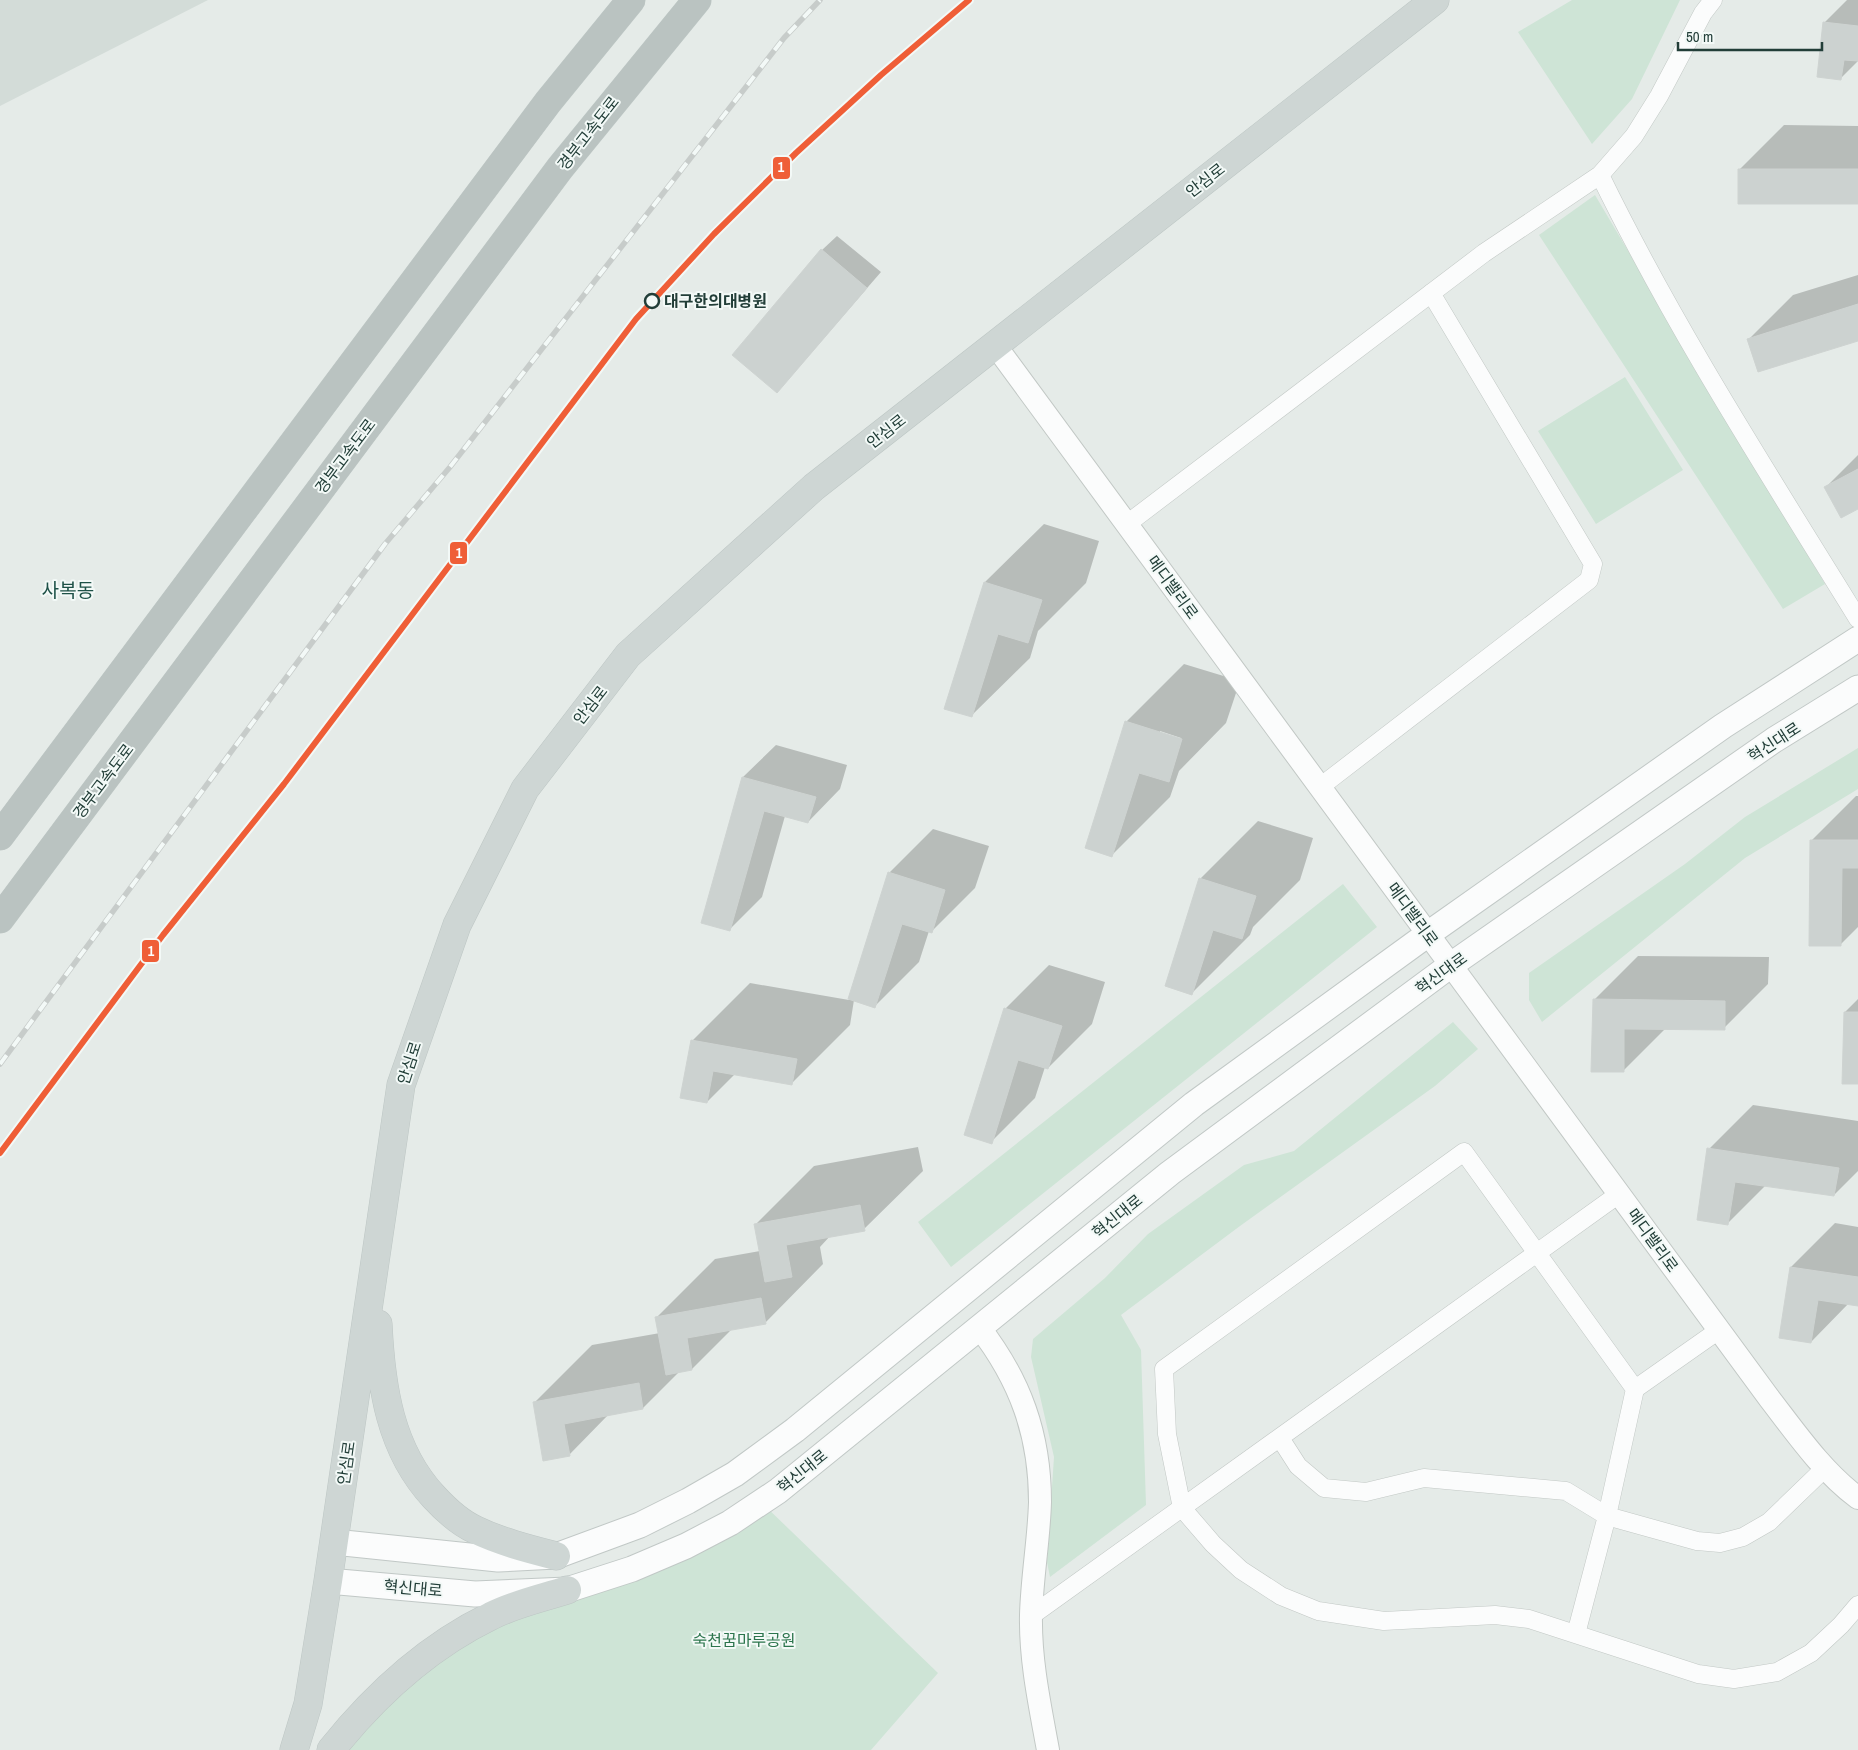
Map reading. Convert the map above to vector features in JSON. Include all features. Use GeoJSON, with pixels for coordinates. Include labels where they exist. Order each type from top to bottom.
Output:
{"type":"FeatureCollection","features":[{"type":"Feature","properties":{"kind":"highway"},"geometry":{"type":"LineString","coordinates":[[0,836],[548,102],[631,0]]}},
{"type":"Feature","properties":{"kind":"highway","name":"경부고속도로"},"geometry":{"type":"LineString","coordinates":[[0,919],[554,175],[697,0]]}},
{"type":"Feature","properties":{"kind":"main road","name":"안심로"},"geometry":{"type":"LineString","coordinates":[[294,1750],[308,1704],[328,1580],[401,1085],[457,925],[525,789],[628,655],[814,488],[1435,0]]}},
{"type":"Feature","properties":{"kind":"main road"},"geometry":{"type":"LineString","coordinates":[[334,1542],[498,1559],[556,1556],[640,1525],[688,1501],[735,1474],[795,1430],[1194,1104],[1428,934],[1723,726],[1858,639]]}},
{"type":"Feature","properties":{"kind":"main road","name":"혁신대로"},"geometry":{"type":"LineString","coordinates":[[328,1580],[475,1594],[567,1590],[632,1569],[730,1523],[778,1491],[1170,1172],[1451,965],[1774,740],[1858,688]]}},
{"type":"Feature","properties":{"kind":"main road"},"geometry":{"type":"LineString","coordinates":[[376,1263],[380,1358],[385,1395],[399,1443],[412,1470],[442,1506],[475,1530],[526,1549],[556,1556]]}},
{"type":"Feature","properties":{"kind":"main road"},"geometry":{"type":"LineString","coordinates":[[330,1750],[386,1690],[410,1667],[436,1647],[492,1615],[567,1590]]}},
{"type":"Feature","properties":{"kind":"street"},"geometry":{"type":"LineString","coordinates":[[1127,524],[1484,253],[1600,175],[1634,136],[1659,96],[1703,13],[1713,0]]}},
{"type":"Feature","properties":{"kind":"street"},"geometry":{"type":"LineString","coordinates":[[1600,175],[1628,233],[1702,367],[1858,619]]}},
{"type":"Feature","properties":{"kind":"street"},"geometry":{"type":"LineString","coordinates":[[1320,787],[1590,580],[1593,564],[1585,549],[1431,293]]}},
{"type":"Feature","properties":{"kind":"street","name":"메디밸리로"},"geometry":{"type":"LineString","coordinates":[[995,346],[1719,1330],[1825,1468],[1842,1486],[1858,1498]]}},
{"type":"Feature","properties":{"kind":"street"},"geometry":{"type":"LineString","coordinates":[[1635,1390],[1539,1252],[1464,1152],[1164,1369],[1167,1434],[1182,1508],[1213,1544],[1241,1570],[1281,1596],[1318,1611],[1384,1621],[1495,1615],[1529,1619],[1698,1674],[1734,1679],[1777,1672],[1812,1653],[1841,1626],[1858,1605]]}},
{"type":"Feature","properties":{"kind":"street"},"geometry":{"type":"LineString","coordinates":[[1031,1616],[1619,1194]]}},
{"type":"Feature","properties":{"kind":"street"},"geometry":{"type":"LineString","coordinates":[[979,1327],[996,1349],[1028,1412],[1038,1462],[1040,1503],[1031,1616],[1037,1693],[1048,1750]]}},
{"type":"Feature","properties":{"kind":"street"},"geometry":{"type":"LineString","coordinates":[[1576,1634],[1607,1516],[1635,1390],[1719,1330]]}},
{"type":"Feature","properties":{"kind":"street"},"geometry":{"type":"LineString","coordinates":[[1280,1438],[1298,1466],[1324,1488],[1366,1492],[1424,1478],[1566,1491],[1607,1516],[1697,1541],[1720,1543],[1743,1537],[1769,1522],[1825,1468]]}},
{"type":"Feature","properties":{"kind":"shaded area"},"geometry":{"type":"Polygon","coordinates":[[[0,0],[208,0],[0,106],[0,0]]]}},
{"type":"Feature","properties":{"kind":"green space"},"geometry":{"type":"Polygon","coordinates":[[[1572,0],[1680,0],[1632,99],[1592,144],[1518,32],[1572,0]]]}},
{"type":"Feature","properties":{"kind":"green space"},"geometry":{"type":"Polygon","coordinates":[[[1595,195],[1825,584],[1783,609],[1539,235],[1595,195]]]}},
{"type":"Feature","properties":{"kind":"green space"},"geometry":{"type":"Polygon","coordinates":[[[1625,377],[1683,470],[1596,524],[1538,431],[1625,377]]]}},
{"type":"Feature","properties":{"kind":"green space"},"geometry":{"type":"Polygon","coordinates":[[[1858,748],[1858,789],[1745,858],[1542,1022],[1529,1000],[1529,973],[1685,864],[1745,817],[1858,748]]]}},
{"type":"Feature","properties":{"kind":"green space"},"geometry":{"type":"Polygon","coordinates":[[[1343,884],[1377,927],[951,1267],[918,1222],[1343,884]]]}},
{"type":"Feature","properties":{"kind":"green space"},"geometry":{"type":"Polygon","coordinates":[[[1453,1022],[1478,1049],[1435,1086],[1240,1226],[1121,1315],[1141,1350],[1146,1505],[1050,1577],[1047,1562],[1054,1457],[1031,1357],[1033,1339],[1105,1278],[1148,1234],[1244,1165],[1294,1151],[1453,1022]]]}},
{"type":"Feature","properties":{"kind":"green space","name":"숙천꿈마루공원"},"geometry":{"type":"Polygon","coordinates":[[[761,1502],[938,1673],[871,1750],[333,1750],[436,1647],[761,1502]]]}},
{"type":"Feature","properties":{"kind":"building"},"geometry":{"type":"Polygon","coordinates":[[[1823,22],[1858,26],[1858,61],[1844,60],[1841,80],[1817,77],[1823,22]]]}},
{"type":"Feature","properties":{"kind":"building"},"geometry":{"type":"Polygon","coordinates":[[[1738,169],[1858,169],[1858,204],[1738,204],[1738,169]]]}},
{"type":"Feature","properties":{"kind":"building"},"geometry":{"type":"Polygon","coordinates":[[[821,249],[867,288],[777,393],[732,355],[821,249]]]}},
{"type":"Feature","properties":{"kind":"building"},"geometry":{"type":"Polygon","coordinates":[[[1858,304],[1858,341],[1758,372],[1747,339],[1858,304]]]}},
{"type":"Feature","properties":{"kind":"building"},"geometry":{"type":"Polygon","coordinates":[[[1858,469],[1858,509],[1841,518],[1824,487],[1858,469]]]}},
{"type":"Feature","properties":{"kind":"building"},"geometry":{"type":"Polygon","coordinates":[[[984,582],[1042,600],[1028,643],[998,634],[972,717],[944,709],[984,582]]]}},
{"type":"Feature","properties":{"kind":"building"},"geometry":{"type":"Polygon","coordinates":[[[1125,721],[1182,739],[1169,782],[1139,773],[1112,857],[1085,848],[1125,721]]]}},
{"type":"Feature","properties":{"kind":"building"},"geometry":{"type":"Polygon","coordinates":[[[742,777],[816,797],[808,823],[764,811],[730,931],[701,923],[742,777]]]}},
{"type":"Feature","properties":{"kind":"building"},"geometry":{"type":"Polygon","coordinates":[[[1810,840],[1858,840],[1858,868],[1842,868],[1841,946],[1809,946],[1810,840]]]}},
{"type":"Feature","properties":{"kind":"building"},"geometry":{"type":"Polygon","coordinates":[[[888,872],[945,890],[932,933],[902,924],[875,1008],[848,999],[888,872]]]}},
{"type":"Feature","properties":{"kind":"building"},"geometry":{"type":"Polygon","coordinates":[[[1199,878],[1256,896],[1242,939],[1213,930],[1192,995],[1165,986],[1199,878]]]}},
{"type":"Feature","properties":{"kind":"building"},"geometry":{"type":"Polygon","coordinates":[[[1593,999],[1725,1001],[1725,1030],[1624,1029],[1624,1072],[1591,1072],[1593,999]]]}},
{"type":"Feature","properties":{"kind":"building"},"geometry":{"type":"Polygon","coordinates":[[[1004,1008],[1062,1026],[1048,1069],[1018,1060],[992,1144],[964,1135],[1004,1008]]]}},
{"type":"Feature","properties":{"kind":"building"},"geometry":{"type":"Polygon","coordinates":[[[1844,1012],[1858,1012],[1858,1084],[1842,1084],[1844,1012]]]}},
{"type":"Feature","properties":{"kind":"building"},"geometry":{"type":"Polygon","coordinates":[[[691,1040],[797,1059],[792,1085],[713,1071],[707,1103],[680,1098],[691,1040]]]}},
{"type":"Feature","properties":{"kind":"building"},"geometry":{"type":"Polygon","coordinates":[[[1707,1148],[1839,1168],[1834,1196],[1735,1182],[1728,1225],[1697,1220],[1707,1148]]]}},
{"type":"Feature","properties":{"kind":"building"},"geometry":{"type":"Polygon","coordinates":[[[860,1205],[865,1231],[786,1245],[792,1277],[765,1282],[754,1224],[860,1205]]]}},
{"type":"Feature","properties":{"kind":"building"},"geometry":{"type":"Polygon","coordinates":[[[1790,1267],[1858,1277],[1858,1306],[1818,1300],[1811,1343],[1779,1338],[1790,1267]]]}},
{"type":"Feature","properties":{"kind":"building"},"geometry":{"type":"Polygon","coordinates":[[[761,1298],[766,1324],[687,1338],[692,1370],[666,1375],[655,1317],[761,1298]]]}},
{"type":"Feature","properties":{"kind":"building"},"geometry":{"type":"Polygon","coordinates":[[[639,1383],[643,1409],[564,1424],[570,1456],[543,1461],[533,1402],[639,1383]]]}},
{"type":"Feature","properties":{"kind":"railway"},"geometry":{"type":"LineString","coordinates":[[0,1064],[385,544],[450,467],[784,38],[820,0]]}},
{"type":"Feature","properties":{"kind":"transit line","name":"1"},"geometry":{"type":"LineString","coordinates":[[0,1153],[163,935],[284,784],[636,319],[714,234],[796,153],[881,75],[969,0]]}},
{"type":"Feature","properties":{"kind":"place","name":"대구한의대병원"},"geometry":{"type":"Point","coordinates":[652,301]}},
{"type":"Feature","properties":{"kind":"district","name":"사복동"},"geometry":{"type":"Point","coordinates":[68,590]}}]}
